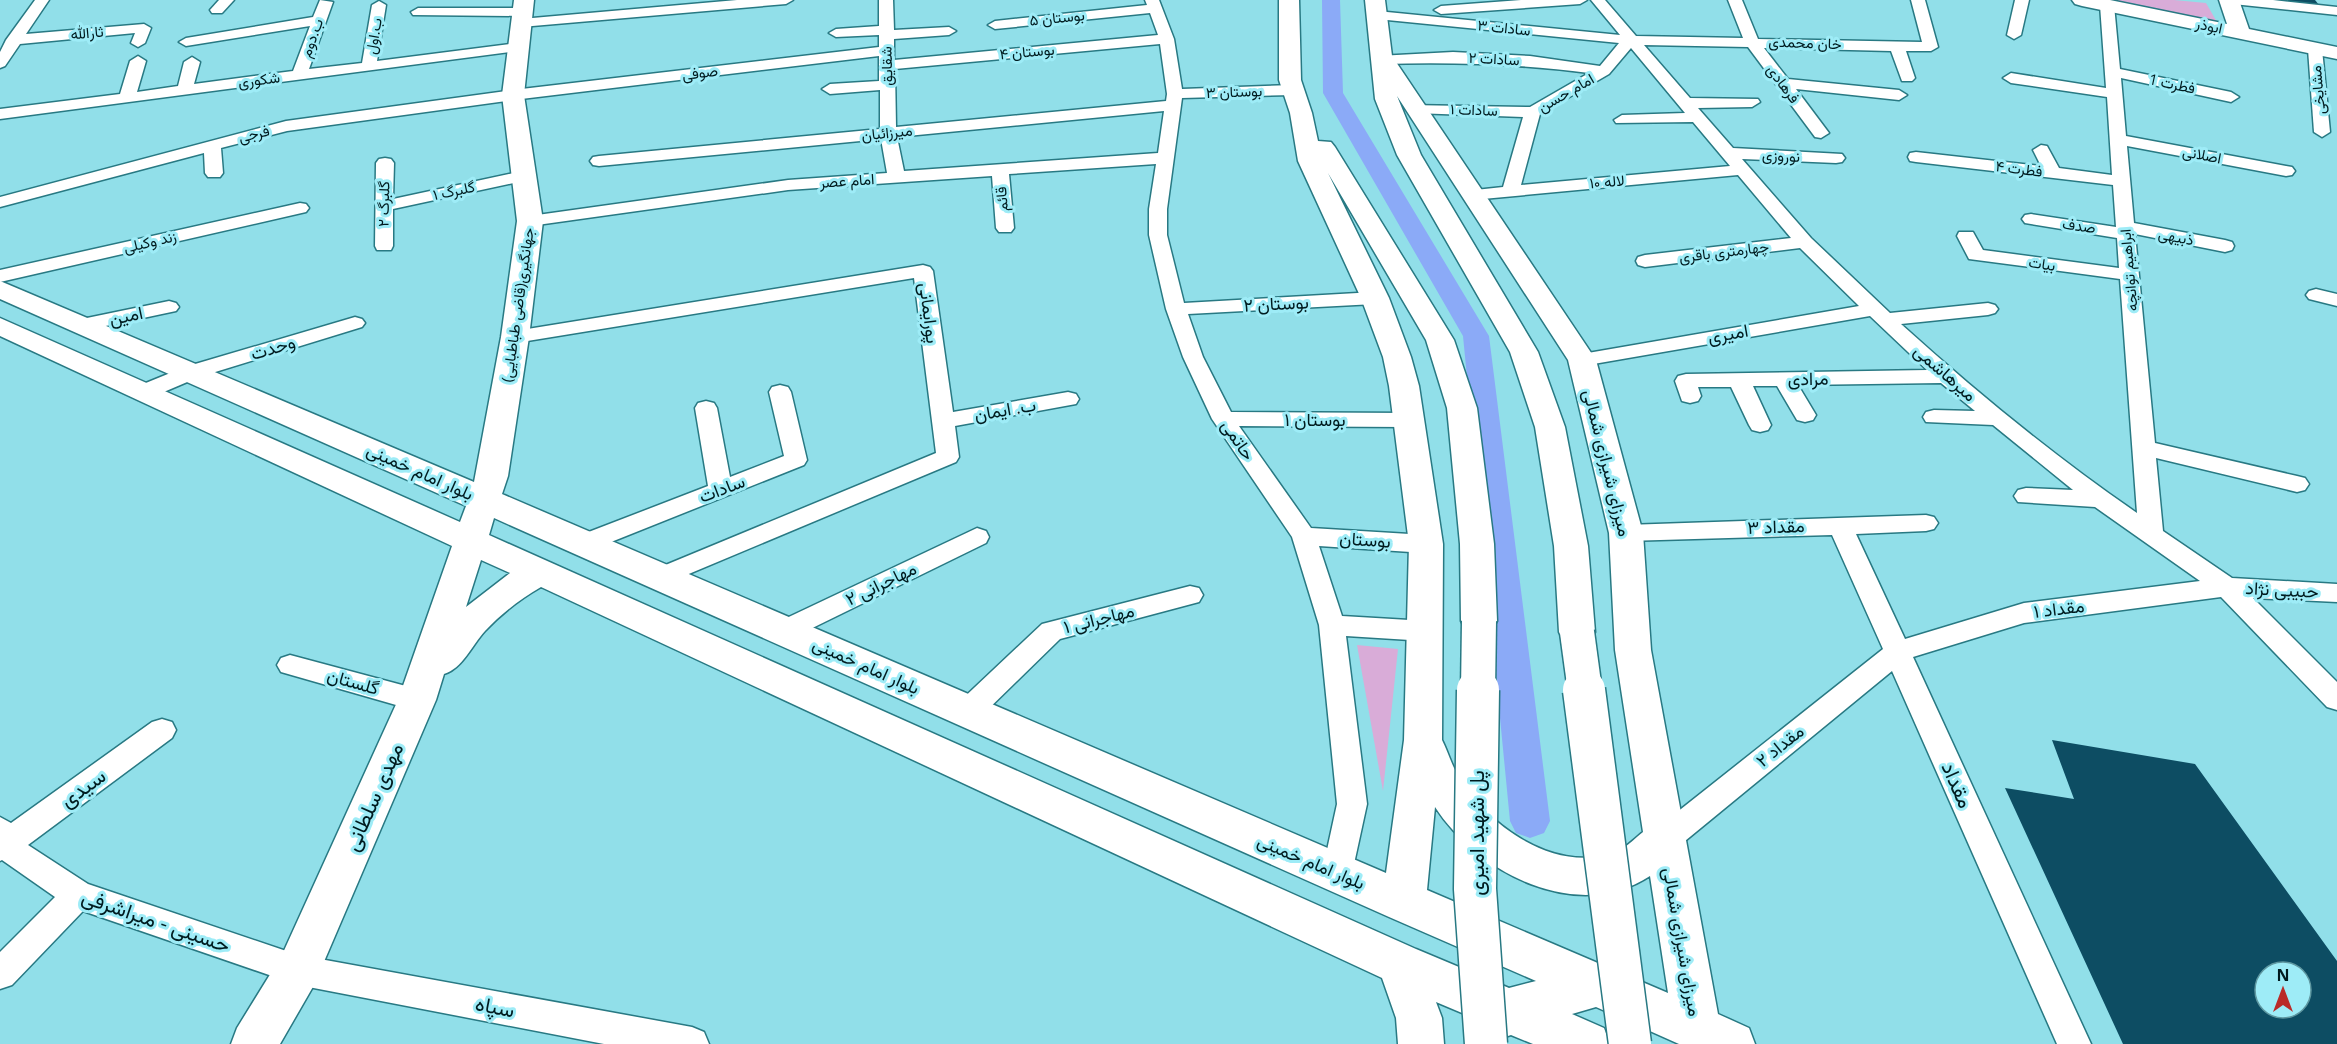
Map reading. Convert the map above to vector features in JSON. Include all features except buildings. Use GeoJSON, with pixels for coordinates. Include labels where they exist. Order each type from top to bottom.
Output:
{"type":"FeatureCollection","features":[{"type":"Feature","properties":{"kind":"main road"},"geometry":{"type":"LineString","coordinates":[[1289,0],[1290,80],[1310,161],[1375,298],[1397,357],[1404,386],[1426,544],[1423,740],[1404,903]]}},
{"type":"Feature","properties":{"kind":"main road","name":"ابوذر"},"geometry":{"type":"LineString","coordinates":[[2082,0],[2337,54]]}},
{"type":"Feature","properties":{"kind":"main road"},"geometry":{"type":"LineString","coordinates":[[2231,0],[2240,33]]}},
{"type":"Feature","properties":{"kind":"main road","name":"میرزای شیرازی شمالی"},"geometry":{"type":"LineString","coordinates":[[1376,7],[1386,99],[1409,155],[1524,352],[1550,427],[1571,546],[1577,632],[1630,1044]]}},
{"type":"Feature","properties":{"kind":"main road","name":"جهانگیری(قاضی طباطبایی)"},"geometry":{"type":"LineString","coordinates":[[471,541],[492,476],[515,336],[530,221],[513,95],[521,21]]}},
{"type":"Feature","properties":{"kind":"main road","name":"میرزای شیرازی شمالی"},"geometry":{"type":"LineString","coordinates":[[1383,59],[1582,360],[1626,532],[1633,650],[1697,1029]]}},
{"type":"Feature","properties":{"kind":"main road","name":"پل شهید امیری"},"geometry":{"type":"LineString","coordinates":[[1297,101],[1440,340],[1462,408],[1477,544],[1479,621],[1475,889],[1497,1027]]}},
{"type":"Feature","properties":{"kind":"main road","name":"بلوار امام خمینی"},"geometry":{"type":"LineString","coordinates":[[0,289],[660,578],[785,630],[1404,903],[1732,1044]]}},
{"type":"Feature","properties":{"kind":"main road"},"geometry":{"type":"LineString","coordinates":[[0,326],[1400,964],[1497,1027],[1587,1044]]}},
{"type":"Feature","properties":{"kind":"main road","name":"مهدی سلطانی"},"geometry":{"type":"LineString","coordinates":[[254,1044],[298,970],[417,700],[471,541]]}},
{"type":"Feature","properties":{"kind":"main road"},"geometry":{"type":"LineString","coordinates":[[417,700],[451,646],[468,624],[514,586],[540,572]]}},
{"type":"Feature","properties":{"kind":"main road"},"geometry":{"type":"LineString","coordinates":[[1423,740],[1442,784],[1460,809],[1500,848],[1521,860],[1559,875],[1594,877],[1624,869],[1664,841]]}},
{"type":"Feature","properties":{"kind":"main road"},"geometry":{"type":"LineString","coordinates":[[1400,964],[1419,1018],[1421,1044]]}},
{"type":"Feature","properties":{"kind":"main road"},"geometry":{"type":"LineString","coordinates":[[1470,1044],[1497,1027],[1596,986]]}},
{"type":"Feature","properties":{"kind":"street"},"geometry":{"type":"LineString","coordinates":[[0,63],[13,40],[46,0]]}},
{"type":"Feature","properties":{"kind":"street"},"geometry":{"type":"LineString","coordinates":[[418,12],[451,18],[521,21],[650,6],[779,0]]}},
{"type":"Feature","properties":{"kind":"street","name":"شقایق"},"geometry":{"type":"LineString","coordinates":[[886,0],[888,133],[897,177]]}},
{"type":"Feature","properties":{"kind":"street"},"geometry":{"type":"LineString","coordinates":[[1376,7],[1580,0]]}},
{"type":"Feature","properties":{"kind":"street","name":"میرهاشمی"},"geometry":{"type":"LineString","coordinates":[[1598,0],[1804,242],[1880,314],[1946,376],[2100,499],[2226,587],[2337,699]]}},
{"type":"Feature","properties":{"kind":"street","name":"فرهادی"},"geometry":{"type":"LineString","coordinates":[[1735,0],[1752,42],[1821,133]]}},
{"type":"Feature","properties":{"kind":"street","name":"خان محمدی"},"geometry":{"type":"LineString","coordinates":[[1630,40],[1931,47],[1918,0]]}},
{"type":"Feature","properties":{"kind":"street"},"geometry":{"type":"LineString","coordinates":[[2014,35],[2022,0]]}},
{"type":"Feature","properties":{"kind":"street"},"geometry":{"type":"LineString","coordinates":[[2231,0],[2337,11]]}},
{"type":"Feature","properties":{"kind":"street"},"geometry":{"type":"LineString","coordinates":[[2329,0],[2337,11]]}},
{"type":"Feature","properties":{"kind":"street","name":"ب.دوم"},"geometry":{"type":"LineString","coordinates":[[299,75],[326,2]]}},
{"type":"Feature","properties":{"kind":"street","name":"بوستان ۵"},"geometry":{"type":"LineString","coordinates":[[995,25],[1154,4]]}},
{"type":"Feature","properties":{"kind":"street","name":"حاتمی"},"geometry":{"type":"LineString","coordinates":[[1154,4],[1167,39],[1175,100],[1158,209],[1158,235],[1176,309],[1193,357],[1223,419],[1304,536],[1332,625],[1352,804],[1337,873]]}},
{"type":"Feature","properties":{"kind":"street","name":"ب.اول"},"geometry":{"type":"LineString","coordinates":[[369,66],[379,5]]}},
{"type":"Feature","properties":{"kind":"street","name":"ابراهیم توانچه"},"geometry":{"type":"LineString","coordinates":[[2107,5],[2151,534]]}},
{"type":"Feature","properties":{"kind":"street","name":"سادات ۳"},"geometry":{"type":"LineString","coordinates":[[1376,7],[1630,40]]}},
{"type":"Feature","properties":{"kind":"street"},"geometry":{"type":"LineString","coordinates":[[186,42],[319,20]]}},
{"type":"Feature","properties":{"kind":"street","name":"شکوری"},"geometry":{"type":"LineString","coordinates":[[0,114],[369,66],[521,21]]}},
{"type":"Feature","properties":{"kind":"street"},"geometry":{"type":"LineString","coordinates":[[1836,26],[1843,44]]}},
{"type":"Feature","properties":{"kind":"street","name":"ثارالله"},"geometry":{"type":"LineString","coordinates":[[13,40],[144,28],[138,43]]}},
{"type":"Feature","properties":{"kind":"street"},"geometry":{"type":"LineString","coordinates":[[836,33],[949,31]]}},
{"type":"Feature","properties":{"kind":"street","name":"بوستان ۴"},"geometry":{"type":"LineString","coordinates":[[887,58],[1167,39]]}},
{"type":"Feature","properties":{"kind":"street","name":"امام حسن"},"geometry":{"type":"LineString","coordinates":[[1511,191],[1518,159],[1533,112],[1604,71],[1630,40]]}},
{"type":"Feature","properties":{"kind":"street"},"geometry":{"type":"LineString","coordinates":[[1897,46],[1907,78]]}},
{"type":"Feature","properties":{"kind":"street","name":"مشایخی"},"geometry":{"type":"LineString","coordinates":[[2315,49],[2322,132]]}},
{"type":"Feature","properties":{"kind":"street","name":"سادات ۲"},"geometry":{"type":"LineString","coordinates":[[1383,59],[1453,57],[1530,61],[1604,71]]}},
{"type":"Feature","properties":{"kind":"street","name":"صوفی"},"geometry":{"type":"LineString","coordinates":[[513,95],[887,58]]}},
{"type":"Feature","properties":{"kind":"street"},"geometry":{"type":"LineString","coordinates":[[127,97],[138,61]]}},
{"type":"Feature","properties":{"kind":"street"},"geometry":{"type":"LineString","coordinates":[[170,70],[192,64],[185,90]]}},
{"type":"Feature","properties":{"kind":"street","name":"فطرت 1"},"geometry":{"type":"LineString","coordinates":[[2113,72],[2231,96]]}},
{"type":"Feature","properties":{"kind":"street"},"geometry":{"type":"LineString","coordinates":[[2011,78],[2115,94]]}},
{"type":"Feature","properties":{"kind":"street"},"geometry":{"type":"LineString","coordinates":[[94,101],[100,83]]}},
{"type":"Feature","properties":{"kind":"street"},"geometry":{"type":"LineString","coordinates":[[1781,83],[1899,95]]}},
{"type":"Feature","properties":{"kind":"street"},"geometry":{"type":"LineString","coordinates":[[830,89],[887,85]]}},
{"type":"Feature","properties":{"kind":"street"},"geometry":{"type":"LineString","coordinates":[[45,108],[54,90]]}},
{"type":"Feature","properties":{"kind":"street","name":"فرجی"},"geometry":{"type":"LineString","coordinates":[[0,201],[286,126],[513,95]]}},
{"type":"Feature","properties":{"kind":"street","name":"بوستان ۳"},"geometry":{"type":"LineString","coordinates":[[1175,100],[1297,101]]}},
{"type":"Feature","properties":{"kind":"street","name":"میرزائیان"},"geometry":{"type":"LineString","coordinates":[[599,161],[888,133],[1175,100]]}},
{"type":"Feature","properties":{"kind":"street"},"geometry":{"type":"LineString","coordinates":[[1622,120],[1752,102]]}},
{"type":"Feature","properties":{"kind":"street","name":"سادات ۱"},"geometry":{"type":"LineString","coordinates":[[1414,108],[1533,112]]}},
{"type":"Feature","properties":{"kind":"street","name":"اصلانی"},"geometry":{"type":"LineString","coordinates":[[2118,140],[2286,171]]}},
{"type":"Feature","properties":{"kind":"street"},"geometry":{"type":"LineString","coordinates":[[212,144],[214,174]]}},
{"type":"Feature","properties":{"kind":"street"},"geometry":{"type":"LineString","coordinates":[[2041,150],[2053,173]]}},
{"type":"Feature","properties":{"kind":"street","name":"نوروزی"},"geometry":{"type":"LineString","coordinates":[[1726,153],[1836,158]]}},
{"type":"Feature","properties":{"kind":"street","name":"فطرت ۴"},"geometry":{"type":"LineString","coordinates":[[1916,157],[2122,181]]}},
{"type":"Feature","properties":{"kind":"street","name":"امام عصر"},"geometry":{"type":"LineString","coordinates":[[530,221],[788,185],[1165,158]]}},
{"type":"Feature","properties":{"kind":"street"},"geometry":{"type":"LineString","coordinates":[[1960,162],[1968,184]]}},
{"type":"Feature","properties":{"kind":"street","name":"گلبرگ ۲"},"geometry":{"type":"LineString","coordinates":[[384,246],[385,163]]}},
{"type":"Feature","properties":{"kind":"street","name":"قائم"},"geometry":{"type":"LineString","coordinates":[[1000,170],[1005,228]]}},
{"type":"Feature","properties":{"kind":"street","name":"لاله ۱۰"},"geometry":{"type":"LineString","coordinates":[[1472,195],[1741,170]]}},
{"type":"Feature","properties":{"kind":"street","name":"گلبرگ ۱"},"geometry":{"type":"LineString","coordinates":[[384,206],[523,177]]}},
{"type":"Feature","properties":{"kind":"street","name":"زند وکیلی"},"geometry":{"type":"LineString","coordinates":[[0,276],[300,208]]}},
{"type":"Feature","properties":{"kind":"street","name":"صدف"},"geometry":{"type":"LineString","coordinates":[[2031,219],[2126,230]]}},
{"type":"Feature","properties":{"kind":"street"},"geometry":{"type":"LineString","coordinates":[[112,228],[112,250]]}},
{"type":"Feature","properties":{"kind":"street","name":"ذبیهی"},"geometry":{"type":"LineString","coordinates":[[2126,230],[2225,246]]}},
{"type":"Feature","properties":{"kind":"street","name":"بیات"},"geometry":{"type":"LineString","coordinates":[[1966,236],[1976,255],[2130,275]]}},
{"type":"Feature","properties":{"kind":"street","name":"چهارمتری باقری"},"geometry":{"type":"LineString","coordinates":[[1645,261],[1804,242]]}},
{"type":"Feature","properties":{"kind":"street","name":"پورایمانی"},"geometry":{"type":"LineString","coordinates":[[515,336],[923,271],[948,457],[660,578]]}},
{"type":"Feature","properties":{"kind":"street"},"geometry":{"type":"LineString","coordinates":[[2316,295],[2337,300]]}},
{"type":"Feature","properties":{"kind":"street","name":"بوستان ۲"},"geometry":{"type":"LineString","coordinates":[[1176,309],[1375,298]]}},
{"type":"Feature","properties":{"kind":"street","name":"امین"},"geometry":{"type":"LineString","coordinates":[[82,325],[169,307]]}},
{"type":"Feature","properties":{"kind":"street","name":"امیری"},"geometry":{"type":"LineString","coordinates":[[1582,360],[1880,314],[1988,309]]}},
{"type":"Feature","properties":{"kind":"street","name":"وحدت"},"geometry":{"type":"LineString","coordinates":[[144,392],[192,372],[355,323]]}},
{"type":"Feature","properties":{"kind":"street","name":"مرادی"},"geometry":{"type":"LineString","coordinates":[[1690,396],[1686,381],[1946,376]]}},
{"type":"Feature","properties":{"kind":"street"},"geometry":{"type":"LineString","coordinates":[[1739,380],[1760,424]]}},
{"type":"Feature","properties":{"kind":"street"},"geometry":{"type":"LineString","coordinates":[[1784,380],[1805,415]]}},
{"type":"Feature","properties":{"kind":"street","name":"سادات"},"geometry":{"type":"LineString","coordinates":[[582,544],[796,460],[780,392]]}},
{"type":"Feature","properties":{"kind":"street","name":"ب. ایمان"},"geometry":{"type":"LineString","coordinates":[[943,420],[1068,399]]}},
{"type":"Feature","properties":{"kind":"street"},"geometry":{"type":"LineString","coordinates":[[706,408],[720,489]]}},
{"type":"Feature","properties":{"kind":"street"},"geometry":{"type":"LineString","coordinates":[[1934,417],[1998,418]]}},
{"type":"Feature","properties":{"kind":"street","name":"بوستان ۱"},"geometry":{"type":"LineString","coordinates":[[1223,419],[1408,420]]}},
{"type":"Feature","properties":{"kind":"street"},"geometry":{"type":"LineString","coordinates":[[2144,448],[2297,484]]}},
{"type":"Feature","properties":{"kind":"street"},"geometry":{"type":"LineString","coordinates":[[2026,496],[2100,499]]}},
{"type":"Feature","properties":{"kind":"street","name":"مقداد ۳"},"geometry":{"type":"LineString","coordinates":[[1626,532],[1926,523]]}},
{"type":"Feature","properties":{"kind":"street","name":"مقداد"},"geometry":{"type":"LineString","coordinates":[[1840,525],[2074,1044]]}},
{"type":"Feature","properties":{"kind":"street","name":"بوستان"},"geometry":{"type":"LineString","coordinates":[[1304,536],[1426,544]]}},
{"type":"Feature","properties":{"kind":"street","name":"مهاجرانی ۲"},"geometry":{"type":"LineString","coordinates":[[785,630],[977,537]]}},
{"type":"Feature","properties":{"kind":"street","name":"مقداد ۱"},"geometry":{"type":"LineString","coordinates":[[1897,652],[2024,613],[2226,587]]}},
{"type":"Feature","properties":{"kind":"street","name":"حبیبی نژاد"},"geometry":{"type":"LineString","coordinates":[[2226,587],[2337,593]]}},
{"type":"Feature","properties":{"kind":"street","name":"مهاجرانی ۱"},"geometry":{"type":"LineString","coordinates":[[967,712],[1052,631],[1190,595]]}},
{"type":"Feature","properties":{"kind":"street"},"geometry":{"type":"LineString","coordinates":[[1332,625],[1426,630]]}},
{"type":"Feature","properties":{"kind":"street","name":"مقداد ۲"},"geometry":{"type":"LineString","coordinates":[[1664,841],[1897,652]]}},
{"type":"Feature","properties":{"kind":"street","name":"گلستان"},"geometry":{"type":"LineString","coordinates":[[290,664],[417,700]]}},
{"type":"Feature","properties":{"kind":"street","name":"سیدی"},"geometry":{"type":"LineString","coordinates":[[1,841],[162,730]]}},
{"type":"Feature","properties":{"kind":"street","name":"حسینی - میراشرفی"},"geometry":{"type":"LineString","coordinates":[[1,841],[78,895],[298,970]]}},
{"type":"Feature","properties":{"kind":"street"},"geometry":{"type":"LineString","coordinates":[[0,974],[78,895]]}},
{"type":"Feature","properties":{"kind":"street","name":"سپاه"},"geometry":{"type":"LineString","coordinates":[[298,970],[692,1044]]}},
{"type":"Feature","properties":{"kind":"shaded area"},"geometry":{"type":"Polygon","coordinates":[[[2110,0],[2174,0],[2206,3],[2217,22],[2110,0]]]}},
{"type":"Feature","properties":{"kind":"shaded area"},"geometry":{"type":"Polygon","coordinates":[[[1357,645],[1398,649],[1383,791],[1357,645]]]}},
{"type":"Feature","properties":{"kind":"waterway"},"geometry":{"type":"LineString","coordinates":[[1331,0],[1333,93],[1476,336],[1530,821]]}}]}
